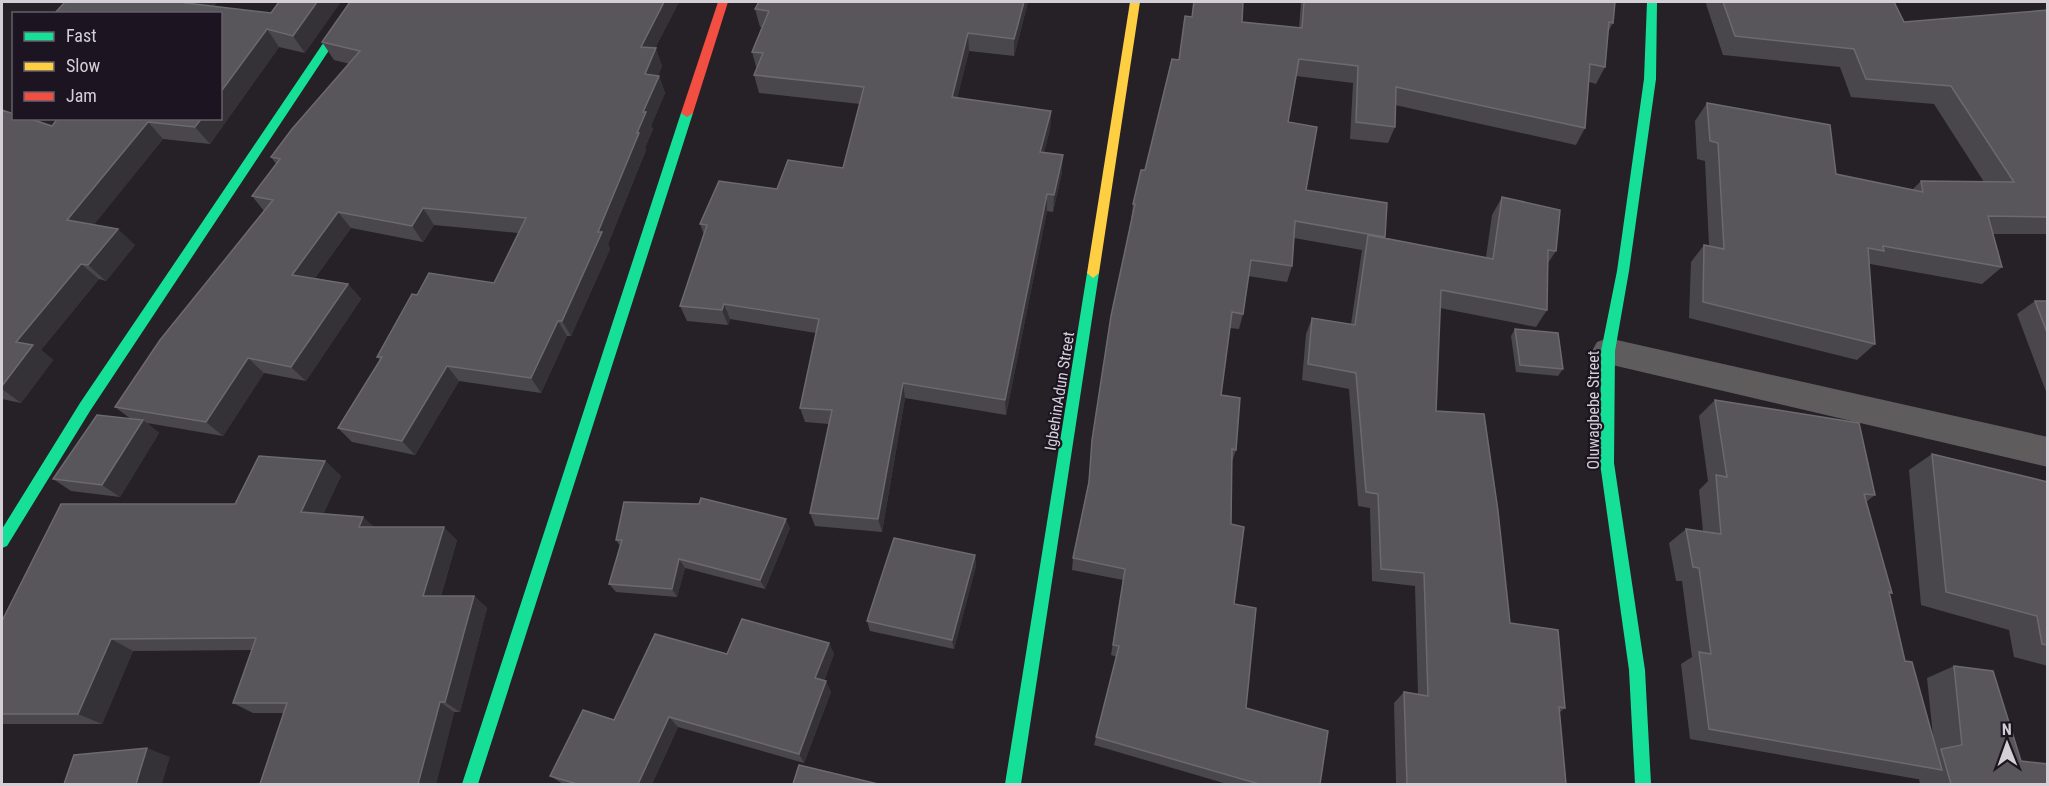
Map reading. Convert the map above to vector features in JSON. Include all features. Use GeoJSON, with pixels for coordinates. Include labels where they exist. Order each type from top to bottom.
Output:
{"type":"FeatureCollection","features":[{"type":"Feature","properties":{"kind":"street"},"geometry":{"type":"LineString","coordinates":[[2,541],[85,407],[356,2]]}},
{"type":"Feature","properties":{"kind":"street"},"geometry":{"type":"LineString","coordinates":[[470,784],[723,2]]}},
{"type":"Feature","properties":{"kind":"street","name":"IgbehinAdun Street"},"geometry":{"type":"LineString","coordinates":[[1013,784],[1135,2]]}},
{"type":"Feature","properties":{"kind":"street","name":"Oluwagbebe Street"},"geometry":{"type":"LineString","coordinates":[[1643,784],[1636,670],[1606,463],[1608,351],[1623,271],[1650,79],[1652,2]]}},
{"type":"Feature","properties":{"kind":"street"},"geometry":{"type":"LineString","coordinates":[[1608,351],[2048,452]]}},
{"type":"Feature","properties":{"kind":"building"},"geometry":{"type":"Polygon","coordinates":[[[65,2],[188,2],[186,3],[271,13],[279,2],[317,2],[293,36],[267,29],[222,90],[222,12],[56,12],[65,2]]]}},
{"type":"Feature","properties":{"kind":"building"},"geometry":{"type":"Polygon","coordinates":[[[350,2],[664,2],[641,47],[656,48],[645,74],[659,76],[643,112],[646,112],[637,133],[639,133],[598,232],[602,232],[562,321],[558,321],[531,378],[447,366],[402,441],[338,428],[382,357],[377,357],[412,294],[417,295],[429,273],[494,283],[526,218],[423,208],[412,226],[338,212],[292,275],[348,284],[291,367],[248,358],[206,422],[115,407],[160,340],[273,200],[252,196],[280,159],[271,157],[292,129],[360,51],[322,42],[350,2]]]}},
{"type":"Feature","properties":{"kind":"building"},"geometry":{"type":"Polygon","coordinates":[[[759,2],[1024,2],[1014,39],[968,33],[952,97],[1051,111],[1040,152],[1063,155],[1054,195],[1047,194],[1005,400],[903,383],[878,519],[810,513],[832,410],[800,408],[819,319],[724,304],[722,310],[680,306],[707,225],[700,224],[719,181],[777,189],[788,160],[843,168],[864,87],[754,75],[763,53],[752,52],[769,11],[755,9],[759,2]]]}},
{"type":"Feature","properties":{"kind":"building"},"geometry":{"type":"Polygon","coordinates":[[[1194,2],[1243,2],[1242,22],[1302,28],[1304,2],[1615,2],[1613,23],[1609,22],[1605,67],[1590,64],[1585,128],[1396,87],[1395,127],[1356,122],[1358,66],[1299,59],[1288,122],[1317,127],[1306,190],[1387,203],[1385,237],[1295,221],[1292,266],[1251,260],[1243,314],[1232,312],[1221,395],[1240,398],[1236,450],[1232,449],[1231,524],[1244,527],[1234,604],[1256,608],[1246,708],[1328,731],[1320,784],[1259,784],[1096,737],[1119,646],[1113,645],[1125,569],[1073,558],[1089,482],[1092,440],[1111,316],[1135,204],[1133,204],[1141,170],[1145,170],[1172,59],[1179,60],[1185,16],[1192,17],[1194,2]]]}},
{"type":"Feature","properties":{"kind":"building"},"geometry":{"type":"Polygon","coordinates":[[[1723,2],[1894,2],[1904,22],[2048,10],[2048,217],[1988,216],[2002,267],[1883,246],[1884,251],[1868,248],[1875,344],[1703,302],[1704,245],[1724,249],[1718,143],[1710,141],[1707,103],[1830,125],[1836,174],[1923,192],[1921,181],[2014,182],[1951,86],[1866,79],[1854,49],[1735,36],[1723,2]]]}},
{"type":"Feature","properties":{"kind":"building"},"geometry":{"type":"Polygon","coordinates":[[[2,110],[12,113],[12,120],[34,120],[52,126],[56,120],[200,120],[195,127],[148,122],[67,220],[118,229],[88,265],[81,264],[16,342],[33,345],[2,386],[2,110]]]}},
{"type":"Feature","properties":{"kind":"building"},"geometry":{"type":"Polygon","coordinates":[[[1502,197],[1560,210],[1556,251],[1548,250],[1547,310],[1441,290],[1436,411],[1484,414],[1498,511],[1510,623],[1558,630],[1565,708],[1559,707],[1566,784],[1407,784],[1404,692],[1428,696],[1424,573],[1381,569],[1378,494],[1366,492],[1356,373],[1308,364],[1312,318],[1355,325],[1368,235],[1493,259],[1502,197]]]}},
{"type":"Feature","properties":{"kind":"building"},"geometry":{"type":"Polygon","coordinates":[[[2035,301],[2048,301],[2048,335],[2035,301]]]}},
{"type":"Feature","properties":{"kind":"building"},"geometry":{"type":"Polygon","coordinates":[[[1515,329],[1558,333],[1563,369],[1520,365],[1515,329]]]}},
{"type":"Feature","properties":{"kind":"building"},"geometry":{"type":"Polygon","coordinates":[[[1715,400],[1859,423],[1875,495],[1864,494],[1892,593],[1889,592],[1905,661],[1912,662],[1942,770],[1709,729],[1699,652],[1711,654],[1699,568],[1693,567],[1686,529],[1721,534],[1716,475],[1727,477],[1715,400]]]}},
{"type":"Feature","properties":{"kind":"building"},"geometry":{"type":"Polygon","coordinates":[[[97,415],[143,420],[102,485],[53,479],[97,415]]]}},
{"type":"Feature","properties":{"kind":"building"},"geometry":{"type":"Polygon","coordinates":[[[1932,454],[2048,482],[2048,645],[2042,644],[2037,616],[1946,592],[1932,454]]]}},
{"type":"Feature","properties":{"kind":"building"},"geometry":{"type":"Polygon","coordinates":[[[259,456],[325,461],[301,512],[363,517],[359,527],[444,527],[423,596],[474,596],[445,702],[440,702],[418,784],[260,784],[287,703],[233,703],[256,638],[111,639],[78,714],[2,714],[2,621],[61,504],[235,504],[259,456]]]}},
{"type":"Feature","properties":{"kind":"building"},"geometry":{"type":"Polygon","coordinates":[[[701,498],[786,519],[760,580],[679,559],[672,589],[609,584],[622,540],[616,540],[624,502],[699,504],[701,498]]]}},
{"type":"Feature","properties":{"kind":"building"},"geometry":{"type":"Polygon","coordinates":[[[894,538],[975,555],[952,640],[867,621],[894,538]]]}},
{"type":"Feature","properties":{"kind":"building"},"geometry":{"type":"Polygon","coordinates":[[[742,619],[829,643],[815,678],[826,681],[799,754],[669,717],[638,784],[577,784],[550,776],[583,710],[614,720],[655,634],[727,654],[742,619]]]}},
{"type":"Feature","properties":{"kind":"building"},"geometry":{"type":"Polygon","coordinates":[[[1954,666],[1993,671],[2021,761],[2048,764],[2048,784],[1951,784],[1941,749],[1962,745],[1954,666]]]}},
{"type":"Feature","properties":{"kind":"building"},"geometry":{"type":"Polygon","coordinates":[[[147,748],[136,784],[64,784],[74,755],[147,748]]]}},
{"type":"Feature","properties":{"kind":"building"},"geometry":{"type":"Polygon","coordinates":[[[799,765],[878,784],[793,784],[799,765]]]}},
{"type":"Feature","properties":{"kind":"traffic: fast"},"geometry":{"type":"LineString","coordinates":[[2,541],[85,407],[356,2]]}},
{"type":"Feature","properties":{"kind":"traffic: fast"},"geometry":{"type":"LineString","coordinates":[[1643,784],[1637,670],[1607,463],[1608,351],[1623,271],[1650,79],[1652,2]]}},
{"type":"Feature","properties":{"kind":"traffic: fast"},"geometry":{"type":"LineString","coordinates":[[470,784],[687,113]]}},
{"type":"Feature","properties":{"kind":"traffic: fast"},"geometry":{"type":"LineString","coordinates":[[1013,784],[1093,273]]}},
{"type":"Feature","properties":{"kind":"traffic: slow"},"geometry":{"type":"LineString","coordinates":[[1093,273],[1135,2]]}},
{"type":"Feature","properties":{"kind":"traffic: jam"},"geometry":{"type":"LineString","coordinates":[[687,113],[723,2]]}}]}
